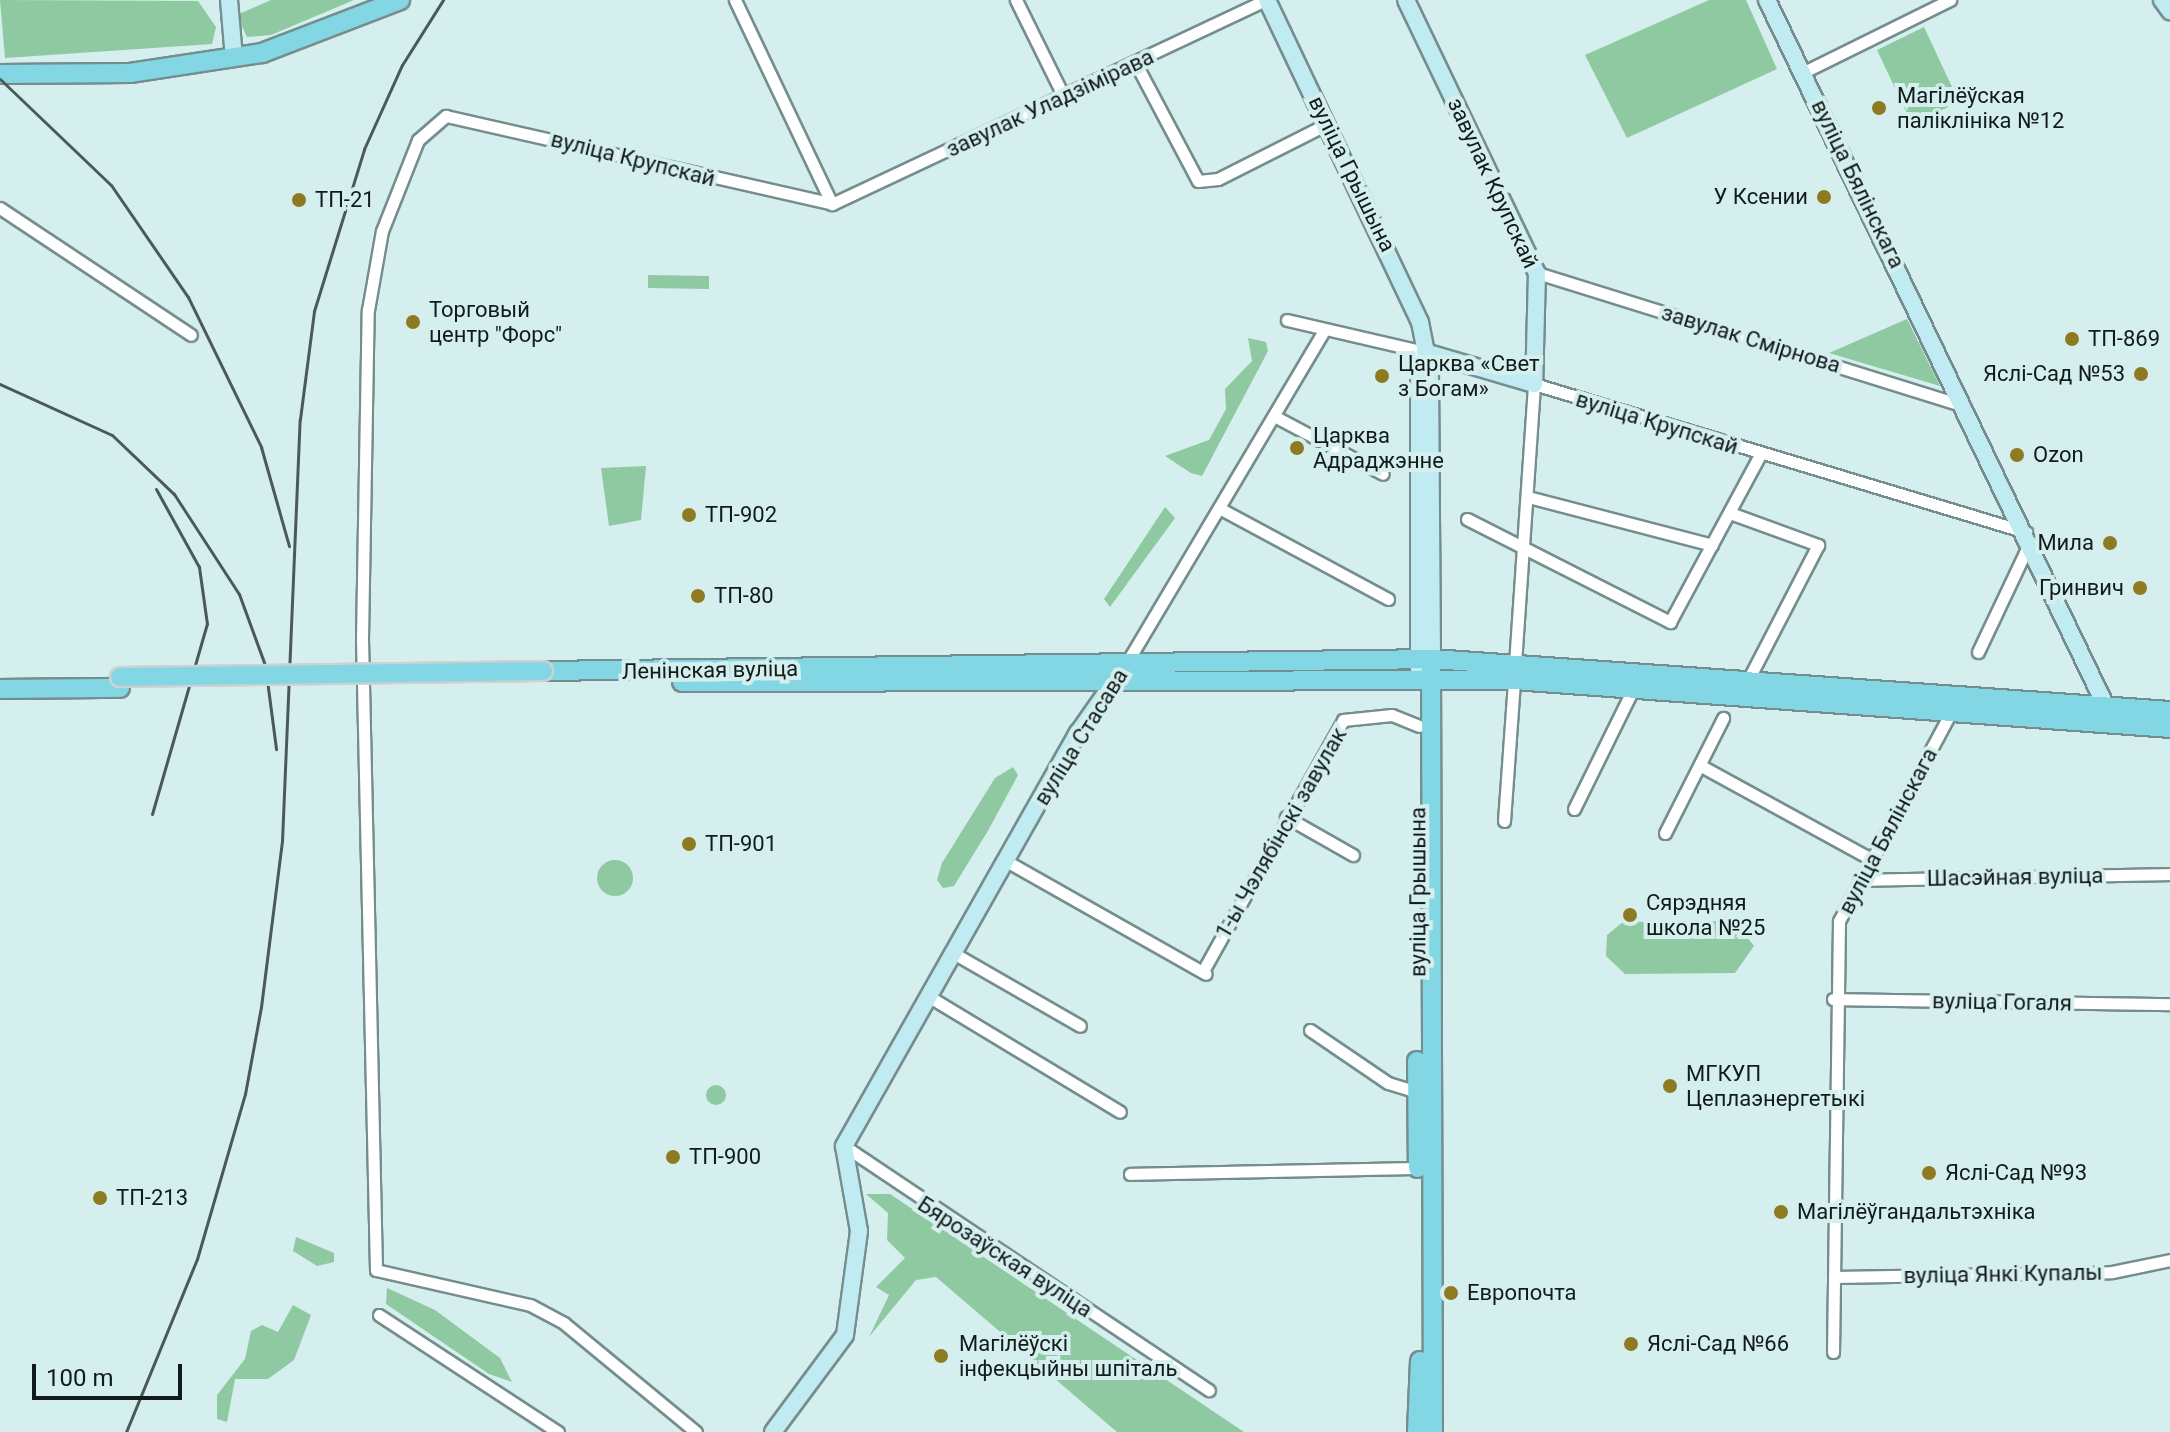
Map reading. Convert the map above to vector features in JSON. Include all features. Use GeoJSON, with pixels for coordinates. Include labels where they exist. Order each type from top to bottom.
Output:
{"type":"FeatureCollection","features":[{"type":"Feature","properties":{"kind":"main road"},"geometry":{"type":"LineString","coordinates":[[229,0],[234,58]]}},
{"type":"Feature","properties":{"kind":"main road"},"geometry":{"type":"LineString","coordinates":[[0,74],[130,73],[234,58],[319,35],[400,0]]}},
{"type":"Feature","properties":{"kind":"main road","name":"вуліца Грышына"},"geometry":{"type":"LineString","coordinates":[[1266,0],[1414,303],[1425,352],[1424,1168],[1417,1432]]}},
{"type":"Feature","properties":{"kind":"main road","name":"завулак Крупскай"},"geometry":{"type":"LineString","coordinates":[[1406,0],[1537,273],[1534,384]]}},
{"type":"Feature","properties":{"kind":"main road","name":"вуліца Бялінскага"},"geometry":{"type":"LineString","coordinates":[[1767,0],[2028,537],[2110,715]]}},
{"type":"Feature","properties":{"kind":"main road"},"geometry":{"type":"LineString","coordinates":[[2162,0],[2170,11]]}},
{"type":"Feature","properties":{"kind":"main road","name":"вуліца Крупскай"},"geometry":{"type":"LineString","coordinates":[[1425,352],[1534,384]]}},
{"type":"Feature","properties":{"kind":"main road"},"geometry":{"type":"LineString","coordinates":[[1425,659],[1633,689],[1953,704],[2110,715],[2170,711]]}},
{"type":"Feature","properties":{"kind":"main road","name":"Ленінская вуліца"},"geometry":{"type":"LineString","coordinates":[[1120,673],[1425,659]]}},
{"type":"Feature","properties":{"kind":"main road"},"geometry":{"type":"LineString","coordinates":[[1425,678],[1515,672],[1748,680],[1953,704]]}},
{"type":"Feature","properties":{"kind":"main road","name":"Ленінская вуліца"},"geometry":{"type":"LineString","coordinates":[[0,689],[120,683],[543,677],[1120,673],[1425,678]]}},
{"type":"Feature","properties":{"kind":"main road","name":"вуліца Стасава"},"geometry":{"type":"LineString","coordinates":[[844,1146],[928,996],[1120,673]]}},
{"type":"Feature","properties":{"kind":"main road","name":"Ленінская вуліца"},"geometry":{"type":"LineString","coordinates":[[0,678],[120,683]]}},
{"type":"Feature","properties":{"kind":"main road","name":"вуліца Грышына"},"geometry":{"type":"LineString","coordinates":[[1425,678],[1419,726],[1417,1092],[1424,1168],[1433,1432]]}},
{"type":"Feature","properties":{"kind":"main road"},"geometry":{"type":"LineString","coordinates":[[2110,715],[2170,728]]}},
{"type":"Feature","properties":{"kind":"main road"},"geometry":{"type":"LineString","coordinates":[[773,1432],[845,1335],[859,1231],[844,1146]]}},
{"type":"Feature","properties":{"kind":"street"},"geometry":{"type":"LineString","coordinates":[[735,0],[832,204]]}},
{"type":"Feature","properties":{"kind":"street"},"geometry":{"type":"LineString","coordinates":[[1016,0],[1063,95]]}},
{"type":"Feature","properties":{"kind":"street","name":"завулак Уладзімірава"},"geometry":{"type":"LineString","coordinates":[[832,204],[1136,64],[1266,0]]}},
{"type":"Feature","properties":{"kind":"street"},"geometry":{"type":"LineString","coordinates":[[1804,72],[1950,0]]}},
{"type":"Feature","properties":{"kind":"street"},"geometry":{"type":"LineString","coordinates":[[1136,64],[1198,181],[1218,179],[1327,124]]}},
{"type":"Feature","properties":{"kind":"street","name":"вуліца Крупскай"},"geometry":{"type":"LineString","coordinates":[[696,1432],[564,1323],[530,1305],[376,1270],[362,667],[368,310],[382,231],[418,140],[435,120],[466,116],[832,204]]}},
{"type":"Feature","properties":{"kind":"street"},"geometry":{"type":"LineString","coordinates":[[0,208],[191,335]]}},
{"type":"Feature","properties":{"kind":"street","name":"завулак Смірнова"},"geometry":{"type":"LineString","coordinates":[[1537,273],[1964,406]]}},
{"type":"Feature","properties":{"kind":"street","name":"вуліца Крупскай"},"geometry":{"type":"LineString","coordinates":[[1287,320],[1425,352]]}},
{"type":"Feature","properties":{"kind":"street","name":"вуліца Стасава"},"geometry":{"type":"LineString","coordinates":[[1120,673],[1324,331]]}},
{"type":"Feature","properties":{"kind":"street","name":"вуліца Крупскай"},"geometry":{"type":"LineString","coordinates":[[1534,384],[2028,537]]}},
{"type":"Feature","properties":{"kind":"street","name":"завулак Крупскай"},"geometry":{"type":"LineString","coordinates":[[1504,821],[1532,498],[1534,384]]}},
{"type":"Feature","properties":{"kind":"street"},"geometry":{"type":"LineString","coordinates":[[1274,416],[1383,474]]}},
{"type":"Feature","properties":{"kind":"street"},"geometry":{"type":"LineString","coordinates":[[1467,519],[1670,622],[1760,455]]}},
{"type":"Feature","properties":{"kind":"street"},"geometry":{"type":"LineString","coordinates":[[1532,498],[1712,545]]}},
{"type":"Feature","properties":{"kind":"street"},"geometry":{"type":"LineString","coordinates":[[1219,508],[1388,599]]}},
{"type":"Feature","properties":{"kind":"street"},"geometry":{"type":"LineString","coordinates":[[1730,513],[1818,545],[1748,680]]}},
{"type":"Feature","properties":{"kind":"street"},"geometry":{"type":"LineString","coordinates":[[1978,652],[2028,537]]}},
{"type":"Feature","properties":{"kind":"street"},"geometry":{"type":"LineString","coordinates":[[1574,809],[1633,689]]}},
{"type":"Feature","properties":{"kind":"street","name":"вуліца Бялінскага"},"geometry":{"type":"LineString","coordinates":[[1833,1352],[1833,999],[1839,921],[1953,704]]}},
{"type":"Feature","properties":{"kind":"street","name":"1-ы Чэлябінскі завулак"},"geometry":{"type":"LineString","coordinates":[[1008,862],[1205,973],[1286,817],[1343,720],[1392,715],[1419,726]]}},
{"type":"Feature","properties":{"kind":"street"},"geometry":{"type":"LineString","coordinates":[[1665,833],[1703,767],[1723,718]]}},
{"type":"Feature","properties":{"kind":"street"},"geometry":{"type":"LineString","coordinates":[[1703,767],[1873,860]]}},
{"type":"Feature","properties":{"kind":"street"},"geometry":{"type":"LineString","coordinates":[[1286,817],[1353,855]]}},
{"type":"Feature","properties":{"kind":"street","name":"Шасэйная вуліца"},"geometry":{"type":"LineString","coordinates":[[1859,880],[2170,874]]}},
{"type":"Feature","properties":{"kind":"street"},"geometry":{"type":"LineString","coordinates":[[955,954],[1080,1026]]}},
{"type":"Feature","properties":{"kind":"street"},"geometry":{"type":"LineString","coordinates":[[928,996],[1120,1112]]}},
{"type":"Feature","properties":{"kind":"street","name":"вуліца Гогаля"},"geometry":{"type":"LineString","coordinates":[[1833,999],[2170,1004]]}},
{"type":"Feature","properties":{"kind":"street"},"geometry":{"type":"LineString","coordinates":[[1310,1030],[1388,1083],[1417,1092]]}},
{"type":"Feature","properties":{"kind":"street","name":"Бярозаўская вуліца"},"geometry":{"type":"LineString","coordinates":[[844,1146],[1209,1390]]}},
{"type":"Feature","properties":{"kind":"street"},"geometry":{"type":"LineString","coordinates":[[1130,1174],[1424,1168]]}},
{"type":"Feature","properties":{"kind":"street","name":"вуліца Янкі Купалы"},"geometry":{"type":"LineString","coordinates":[[1834,1277],[2112,1272],[2170,1260]]}},
{"type":"Feature","properties":{"kind":"street"},"geometry":{"type":"LineString","coordinates":[[379,1315],[558,1432]]}},
{"type":"Feature","properties":{"kind":"green space"},"geometry":{"type":"Polygon","coordinates":[[[0,0],[198,1],[216,27],[212,44],[5,58],[0,0]]]}},
{"type":"Feature","properties":{"kind":"green space"},"geometry":{"type":"Polygon","coordinates":[[[271,0],[354,0],[271,35],[247,37],[237,15],[271,0]]]}},
{"type":"Feature","properties":{"kind":"green space"},"geometry":{"type":"Polygon","coordinates":[[[1709,0],[1746,0],[1777,69],[1627,138],[1585,55],[1709,0]]]}},
{"type":"Feature","properties":{"kind":"green space"},"geometry":{"type":"Polygon","coordinates":[[[1924,27],[1959,102],[1912,124],[1877,50],[1924,27]]]}},
{"type":"Feature","properties":{"kind":"green space"},"geometry":{"type":"Polygon","coordinates":[[[648,275],[709,276],[709,289],[648,288],[648,275]]]}},
{"type":"Feature","properties":{"kind":"green space"},"geometry":{"type":"Polygon","coordinates":[[[1907,319],[1940,386],[1829,353],[1907,319]]]}},
{"type":"Feature","properties":{"kind":"green space"},"geometry":{"type":"Polygon","coordinates":[[[1248,338],[1266,342],[1268,351],[1202,476],[1191,473],[1165,456],[1209,440],[1226,409],[1225,389],[1252,361],[1248,338]]]}},
{"type":"Feature","properties":{"kind":"green space"},"geometry":{"type":"Polygon","coordinates":[[[646,466],[641,520],[609,526],[601,468],[646,466]]]}},
{"type":"Feature","properties":{"kind":"green space"},"geometry":{"type":"Polygon","coordinates":[[[1165,507],[1175,518],[1110,607],[1104,599],[1165,507]]]}},
{"type":"Feature","properties":{"kind":"green space"},"geometry":{"type":"Polygon","coordinates":[[[1013,767],[1018,775],[989,829],[954,886],[943,888],[937,880],[942,863],[995,778],[1013,767]]]}},
{"type":"Feature","properties":{"kind":"green space"},"geometry":{"type":"Polygon","coordinates":[[[615,860],[628,865],[633,878],[628,891],[615,896],[602,891],[597,878],[602,865],[615,860]]]}},
{"type":"Feature","properties":{"kind":"green space"},"geometry":{"type":"Polygon","coordinates":[[[1734,921],[1754,946],[1735,973],[1625,974],[1606,956],[1607,935],[1623,922],[1734,921]]]}},
{"type":"Feature","properties":{"kind":"green space"},"geometry":{"type":"Polygon","coordinates":[[[712,1085],[720,1085],[726,1095],[720,1105],[712,1105],[706,1099],[706,1091],[712,1085]]]}},
{"type":"Feature","properties":{"kind":"green space"},"geometry":{"type":"Polygon","coordinates":[[[866,1194],[890,1194],[1244,1432],[1117,1432],[936,1277],[916,1280],[869,1337],[889,1295],[876,1287],[905,1258],[887,1240],[888,1213],[866,1194]]]}},
{"type":"Feature","properties":{"kind":"green space"},"geometry":{"type":"Polygon","coordinates":[[[296,1237],[334,1253],[334,1262],[317,1266],[293,1251],[296,1237]]]}},
{"type":"Feature","properties":{"kind":"green space"},"geometry":{"type":"Polygon","coordinates":[[[387,1288],[435,1310],[500,1358],[512,1382],[489,1374],[386,1304],[387,1288]]]}},
{"type":"Feature","properties":{"kind":"green space"},"geometry":{"type":"Polygon","coordinates":[[[293,1305],[311,1315],[294,1360],[268,1379],[235,1379],[227,1422],[217,1419],[217,1395],[245,1359],[251,1331],[262,1325],[278,1332],[293,1305]]]}},
{"type":"Feature","properties":{"kind":"railway"},"geometry":{"type":"LineString","coordinates":[[126,1432],[197,1259],[245,1094],[261,1007],[282,841],[300,419],[314,311],[364,149],[402,65],[443,0]]}},
{"type":"Feature","properties":{"kind":"railway"},"geometry":{"type":"LineString","coordinates":[[0,79],[111,185],[188,297],[261,447],[289,546]]}},
{"type":"Feature","properties":{"kind":"railway"},"geometry":{"type":"LineString","coordinates":[[0,384],[112,435],[174,494],[239,594],[265,665],[276,749]]}},
{"type":"Feature","properties":{"kind":"railway"},"geometry":{"type":"LineString","coordinates":[[152,814],[207,624],[199,567],[156,489]]}},
{"type":"Feature","properties":{"kind":"place","name":"Магілёўская паліклініка №12"},"geometry":{"type":"Point","coordinates":[1879,108]}},
{"type":"Feature","properties":{"kind":"place","name":"У Ксении"},"geometry":{"type":"Point","coordinates":[1824,197]}},
{"type":"Feature","properties":{"kind":"place","name":"ТП-21"},"geometry":{"type":"Point","coordinates":[299,200]}},
{"type":"Feature","properties":{"kind":"place","name":"Торговый центр \"Форс\""},"geometry":{"type":"Point","coordinates":[413,322]}},
{"type":"Feature","properties":{"kind":"place","name":"ТП-869"},"geometry":{"type":"Point","coordinates":[2072,339]}},
{"type":"Feature","properties":{"kind":"place","name":"Яслі-Сад №53"},"geometry":{"type":"Point","coordinates":[2141,374]}},
{"type":"Feature","properties":{"kind":"place","name":"Царква «Свет з Богам»"},"geometry":{"type":"Point","coordinates":[1382,376]}},
{"type":"Feature","properties":{"kind":"place","name":"Царква Адраджэнне"},"geometry":{"type":"Point","coordinates":[1297,448]}},
{"type":"Feature","properties":{"kind":"place","name":"Ozon"},"geometry":{"type":"Point","coordinates":[2017,455]}},
{"type":"Feature","properties":{"kind":"place","name":"ТП-902"},"geometry":{"type":"Point","coordinates":[689,515]}},
{"type":"Feature","properties":{"kind":"place","name":"Мила"},"geometry":{"type":"Point","coordinates":[2110,543]}},
{"type":"Feature","properties":{"kind":"place","name":"Гринвич"},"geometry":{"type":"Point","coordinates":[2140,588]}},
{"type":"Feature","properties":{"kind":"place","name":"ТП-80"},"geometry":{"type":"Point","coordinates":[698,596]}},
{"type":"Feature","properties":{"kind":"place","name":"ТП-901"},"geometry":{"type":"Point","coordinates":[689,844]}},
{"type":"Feature","properties":{"kind":"place","name":"Сярэдняя школа №25"},"geometry":{"type":"Point","coordinates":[1630,915]}},
{"type":"Feature","properties":{"kind":"place","name":"МГКУП Цеплаэнергетыкі"},"geometry":{"type":"Point","coordinates":[1670,1086]}},
{"type":"Feature","properties":{"kind":"place","name":"ТП-900"},"geometry":{"type":"Point","coordinates":[673,1157]}},
{"type":"Feature","properties":{"kind":"place","name":"Яслі-Сад №93"},"geometry":{"type":"Point","coordinates":[1929,1173]}},
{"type":"Feature","properties":{"kind":"place","name":"ТП-213"},"geometry":{"type":"Point","coordinates":[100,1198]}},
{"type":"Feature","properties":{"kind":"place","name":"Магілёўгандальтэхніка"},"geometry":{"type":"Point","coordinates":[1781,1212]}},
{"type":"Feature","properties":{"kind":"place","name":"Европочта"},"geometry":{"type":"Point","coordinates":[1451,1293]}},
{"type":"Feature","properties":{"kind":"place","name":"Яслі-Сад №66"},"geometry":{"type":"Point","coordinates":[1631,1344]}},
{"type":"Feature","properties":{"kind":"place","name":"Магілёўскі інфекцыйны шпіталь"},"geometry":{"type":"Point","coordinates":[941,1356]}}]}
